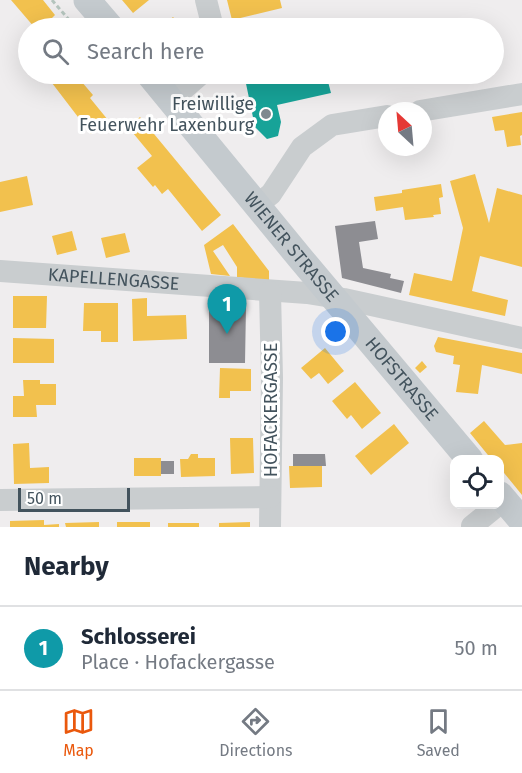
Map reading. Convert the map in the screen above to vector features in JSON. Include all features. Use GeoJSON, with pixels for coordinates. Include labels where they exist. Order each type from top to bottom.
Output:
{"type":"FeatureCollection","features":[{"type":"Feature","properties":{"kind":"main road"},"geometry":{"type":"LineString","coordinates":[[87,0],[102,18]]}},
{"type":"Feature","properties":{"kind":"main road","name":"WIENER STRASSE"},"geometry":{"type":"LineString","coordinates":[[157,84],[334,299]]}},
{"type":"Feature","properties":{"kind":"main road","name":"HOFSTRASSE"},"geometry":{"type":"LineString","coordinates":[[334,299],[467,455]]}},
{"type":"Feature","properties":{"kind":"main road"},"geometry":{"type":"LineString","coordinates":[[504,504],[522,520]]}},
{"type":"Feature","properties":{"kind":"street"},"geometry":{"type":"LineString","coordinates":[[206,0],[210,18]]}},
{"type":"Feature","properties":{"kind":"street"},"geometry":{"type":"LineString","coordinates":[[171,100],[189,84]]}},
{"type":"Feature","properties":{"kind":"street"},"geometry":{"type":"LineString","coordinates":[[432,109],[522,94]]}},
{"type":"Feature","properties":{"kind":"street"},"geometry":{"type":"LineString","coordinates":[[257,205],[271,194],[302,147],[332,125],[378,117]]}},
{"type":"Feature","properties":{"kind":"street","name":"KAPELLENGASSE"},"geometry":{"type":"LineString","coordinates":[[0,271],[307,293],[334,299]]}},
{"type":"Feature","properties":{"kind":"street","name":"HOFACKERGASSE"},"geometry":{"type":"LineString","coordinates":[[270,292],[272,378],[270,527]]}},
{"type":"Feature","properties":{"kind":"street","name":"WIENER STRASSE"},"geometry":{"type":"LineString","coordinates":[[334,299],[354,301],[522,338]]}},
{"type":"Feature","properties":{"kind":"street"},"geometry":{"type":"LineString","coordinates":[[0,500],[270,497]]}},
{"type":"Feature","properties":{"kind":"street"},"geometry":{"type":"LineString","coordinates":[[472,526],[491,509]]}},
{"type":"Feature","properties":{"kind":"path"},"geometry":{"type":"LineString","coordinates":[[52,0],[67,18]]}},
{"type":"Feature","properties":{"kind":"building: Homes"},"geometry":{"type":"Polygon","coordinates":[[[11,0],[43,0],[55,15],[52,18],[26,18],[11,0]]]}},
{"type":"Feature","properties":{"kind":"building: Homes"},"geometry":{"type":"Polygon","coordinates":[[[122,0],[149,0],[133,13],[122,0]]]}},
{"type":"Feature","properties":{"kind":"building: Homes"},"geometry":{"type":"Polygon","coordinates":[[[227,0],[280,0],[282,8],[232,18],[227,0]]]}},
{"type":"Feature","properties":{"kind":"building: Homes"},"geometry":{"type":"Polygon","coordinates":[[[53,84],[84,84],[93,95],[90,98],[108,120],[91,134],[53,84]]]}},
{"type":"Feature","properties":{"kind":"building: Homes"},"geometry":{"type":"Polygon","coordinates":[[[522,112],[521,145],[507,147],[504,130],[495,131],[492,117],[522,112]]]}},
{"type":"Feature","properties":{"kind":"building: Homes"},"geometry":{"type":"Polygon","coordinates":[[[140,117],[221,215],[202,231],[168,189],[162,194],[137,168],[152,156],[128,127],[140,117]]]}},
{"type":"Feature","properties":{"kind":"building: Homes"},"geometry":{"type":"Polygon","coordinates":[[[475,174],[489,223],[497,188],[522,195],[522,267],[480,256],[472,291],[508,300],[505,316],[409,295],[414,273],[452,281],[463,228],[450,181],[475,174]]]}},
{"type":"Feature","properties":{"kind":"building: Homes"},"geometry":{"type":"Polygon","coordinates":[[[27,176],[33,205],[0,212],[0,182],[27,176]]]}},
{"type":"Feature","properties":{"kind":"building: Homes"},"geometry":{"type":"Polygon","coordinates":[[[441,184],[443,197],[439,198],[441,214],[433,215],[434,217],[405,220],[403,207],[376,211],[374,197],[441,184]]]}},
{"type":"Feature","properties":{"kind":"building: Homes"},"geometry":{"type":"Polygon","coordinates":[[[233,224],[269,271],[269,281],[237,277],[237,267],[223,245],[213,251],[230,276],[211,274],[204,245],[233,224]]]}},
{"type":"Feature","properties":{"kind":"building: Homes"},"geometry":{"type":"Polygon","coordinates":[[[72,231],[77,250],[57,255],[52,236],[72,231]]]}},
{"type":"Feature","properties":{"kind":"building: Homes"},"geometry":{"type":"Polygon","coordinates":[[[125,233],[130,252],[106,258],[101,238],[125,233]]]}},
{"type":"Feature","properties":{"kind":"building: Homes"},"geometry":{"type":"Polygon","coordinates":[[[13,296],[47,296],[46,328],[13,328],[13,296]]]}},
{"type":"Feature","properties":{"kind":"building: Homes"},"geometry":{"type":"Polygon","coordinates":[[[147,298],[147,316],[186,315],[187,339],[133,341],[132,299],[147,298]]]}},
{"type":"Feature","properties":{"kind":"building: Homes"},"geometry":{"type":"Polygon","coordinates":[[[84,303],[118,303],[118,342],[101,342],[101,331],[83,331],[84,303]]]}},
{"type":"Feature","properties":{"kind":"building: Homes"},"geometry":{"type":"Polygon","coordinates":[[[438,337],[522,353],[522,374],[482,365],[478,394],[456,392],[460,365],[453,364],[454,356],[436,352],[434,346],[438,337]]]}},
{"type":"Feature","properties":{"kind":"building: Homes"},"geometry":{"type":"Polygon","coordinates":[[[13,338],[54,339],[54,363],[13,363],[13,338]]]}},
{"type":"Feature","properties":{"kind":"building: Homes"},"geometry":{"type":"Polygon","coordinates":[[[325,348],[344,371],[328,384],[319,373],[311,379],[301,368],[325,348]]]}},
{"type":"Feature","properties":{"kind":"building: Homes"},"geometry":{"type":"Polygon","coordinates":[[[422,361],[427,367],[420,373],[415,368],[422,361]]]}},
{"type":"Feature","properties":{"kind":"building: Homes"},"geometry":{"type":"Polygon","coordinates":[[[220,368],[251,369],[251,391],[230,391],[230,398],[219,398],[220,368]]]}},
{"type":"Feature","properties":{"kind":"building: Homes"},"geometry":{"type":"Polygon","coordinates":[[[23,380],[40,380],[40,384],[56,384],[56,405],[36,405],[37,417],[13,417],[13,396],[24,396],[23,380]]]}},
{"type":"Feature","properties":{"kind":"building: Homes"},"geometry":{"type":"Polygon","coordinates":[[[355,382],[381,413],[362,429],[351,415],[347,419],[332,401],[355,382]]]}},
{"type":"Feature","properties":{"kind":"building: Homes"},"geometry":{"type":"Polygon","coordinates":[[[484,421],[505,445],[522,443],[522,495],[504,473],[504,455],[488,455],[470,433],[484,421]]]}},
{"type":"Feature","properties":{"kind":"building: Homes"},"geometry":{"type":"Polygon","coordinates":[[[394,424],[409,443],[371,475],[355,456],[394,424]]]}},
{"type":"Feature","properties":{"kind":"building: Homes"},"geometry":{"type":"Polygon","coordinates":[[[230,438],[253,438],[254,473],[231,474],[230,438]]]}},
{"type":"Feature","properties":{"kind":"building: Homes"},"geometry":{"type":"Polygon","coordinates":[[[29,443],[30,468],[49,467],[49,483],[14,484],[13,444],[29,443]]]}},
{"type":"Feature","properties":{"kind":"building: Homes"},"geometry":{"type":"Polygon","coordinates":[[[191,454],[198,454],[198,458],[215,458],[215,476],[181,477],[180,459],[188,459],[191,454]]]}},
{"type":"Feature","properties":{"kind":"building: Homes"},"geometry":{"type":"Polygon","coordinates":[[[134,458],[161,458],[161,476],[134,476],[134,458]]]}},
{"type":"Feature","properties":{"kind":"building: Homes"},"geometry":{"type":"Polygon","coordinates":[[[289,466],[322,466],[322,487],[290,488],[289,466]]]}},
{"type":"Feature","properties":{"kind":"building: Homes"},"geometry":{"type":"Polygon","coordinates":[[[44,520],[44,525],[59,524],[59,527],[10,527],[10,521],[44,520]]]}},
{"type":"Feature","properties":{"kind":"building: Homes"},"geometry":{"type":"Polygon","coordinates":[[[99,522],[99,527],[66,527],[65,523],[99,522]]]}},
{"type":"Feature","properties":{"kind":"building: Homes"},"geometry":{"type":"Polygon","coordinates":[[[117,522],[150,522],[150,527],[117,527],[117,522]]]}},
{"type":"Feature","properties":{"kind":"building: Homes"},"geometry":{"type":"Polygon","coordinates":[[[250,522],[250,527],[219,527],[219,523],[250,522]]]}},
{"type":"Feature","properties":{"kind":"building: Homes"},"geometry":{"type":"Polygon","coordinates":[[[168,523],[199,523],[199,527],[168,527],[168,523]]]}},
{"type":"Feature","properties":{"kind":"building: Public","name":"Freiwillige Feuerwehr Laxenburg"},"geometry":{"type":"Polygon","coordinates":[[[246,84],[329,84],[331,93],[277,105],[281,122],[278,136],[267,139],[255,127],[246,84]]]}},
{"type":"Feature","properties":{"kind":"building: Industry"},"geometry":{"type":"Polygon","coordinates":[[[375,221],[378,239],[359,242],[363,268],[391,274],[390,278],[404,281],[401,293],[342,278],[335,226],[375,221]]]}},
{"type":"Feature","properties":{"kind":"building: Industry"},"geometry":{"type":"Polygon","coordinates":[[[209,305],[246,306],[245,363],[209,363],[209,305]]]}},
{"type":"Feature","properties":{"kind":"building: Industry"},"geometry":{"type":"Polygon","coordinates":[[[293,454],[325,454],[326,466],[293,466],[293,454]]]}},
{"type":"Feature","properties":{"kind":"building: Industry"},"geometry":{"type":"Polygon","coordinates":[[[161,461],[174,461],[174,474],[161,474],[161,461]]]}},
{"type":"Feature","properties":{"kind":"place","name":"Freiwillige Feuerwehr Laxenburg"},"geometry":{"type":"Point","coordinates":[266,114]}},
{"type":"Feature","properties":{"kind":"place","name":"Schlosserei"},"geometry":{"type":"Point","coordinates":[227,334]}}]}
